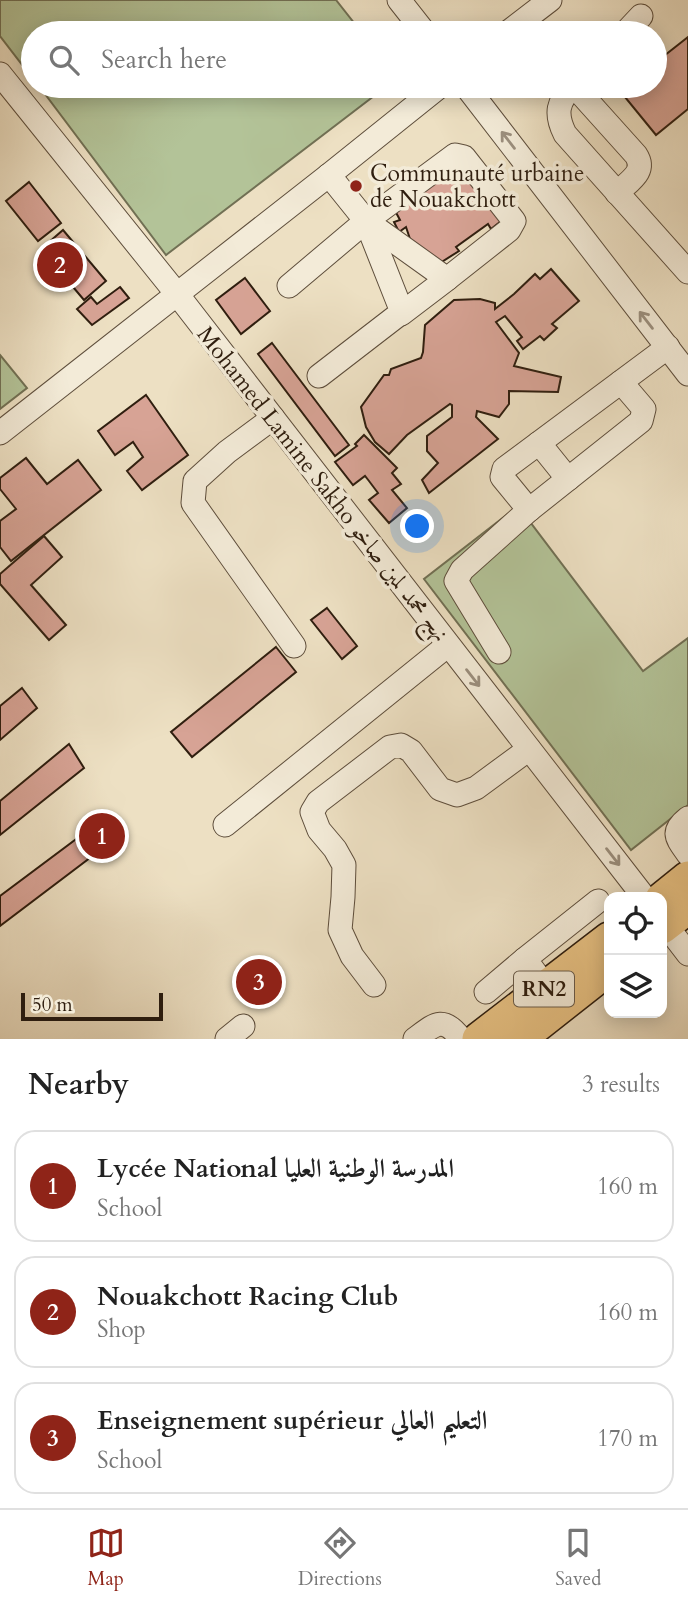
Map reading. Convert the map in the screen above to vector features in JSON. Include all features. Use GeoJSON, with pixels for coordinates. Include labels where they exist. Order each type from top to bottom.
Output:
{"type":"FeatureCollection","features":[{"type":"Feature","properties":{"kind":"highway"},"geometry":{"type":"LineString","coordinates":[[668,916],[688,878]]}},
{"type":"Feature","properties":{"kind":"highway","name":"RN2"},"geometry":{"type":"LineString","coordinates":[[479,1039],[604,943]]}},
{"type":"Feature","properties":{"kind":"highway","name":"RN2"},"geometry":{"type":"LineString","coordinates":[[519,1039],[604,972]]}},
{"type":"Feature","properties":{"kind":"street"},"geometry":{"type":"LineString","coordinates":[[399,0],[416,21]]}},
{"type":"Feature","properties":{"kind":"street"},"geometry":{"type":"LineString","coordinates":[[523,21],[550,0]]}},
{"type":"Feature","properties":{"kind":"street"},"geometry":{"type":"LineString","coordinates":[[636,21],[641,16]]}},
{"type":"Feature","properties":{"kind":"street","name":"Mohamed Lamine Sakho نهج محمد لمين صاخو"},"geometry":{"type":"LineString","coordinates":[[0,74],[177,294],[640,892]]}},
{"type":"Feature","properties":{"kind":"street"},"geometry":{"type":"LineString","coordinates":[[0,433],[425,98]]}},
{"type":"Feature","properties":{"kind":"street"},"geometry":{"type":"LineString","coordinates":[[475,98],[680,357],[621,382],[504,469],[502,477],[529,510]]}},
{"type":"Feature","properties":{"kind":"street"},"geometry":{"type":"LineString","coordinates":[[562,98],[558,114],[565,134],[688,272]]}},
{"type":"Feature","properties":{"kind":"street"},"geometry":{"type":"LineString","coordinates":[[585,98],[640,162],[639,171],[617,192]]}},
{"type":"Feature","properties":{"kind":"street"},"geometry":{"type":"LineString","coordinates":[[289,286],[366,221],[455,155],[464,157],[513,221],[509,230],[319,376]]}},
{"type":"Feature","properties":{"kind":"street"},"geometry":{"type":"LineString","coordinates":[[329,175],[366,221],[446,279]]}},
{"type":"Feature","properties":{"kind":"street"},"geometry":{"type":"LineString","coordinates":[[366,221],[401,308],[401,314]]}},
{"type":"Feature","properties":{"kind":"street"},"geometry":{"type":"LineString","coordinates":[[499,652],[456,581],[462,570],[529,510],[641,421],[644,409],[621,382]]}},
{"type":"Feature","properties":{"kind":"street"},"geometry":{"type":"LineString","coordinates":[[273,418],[227,452],[195,481],[193,503],[294,646]]}},
{"type":"Feature","properties":{"kind":"street"},"geometry":{"type":"LineString","coordinates":[[539,443],[568,479]]}},
{"type":"Feature","properties":{"kind":"street"},"geometry":{"type":"LineString","coordinates":[[225,825],[447,646]]}},
{"type":"Feature","properties":{"kind":"street"},"geometry":{"type":"LineString","coordinates":[[374,985],[352,956],[340,930],[344,865],[319,830],[312,812],[318,802],[390,747],[401,745],[411,751],[440,789],[457,795],[476,788],[529,750]]}},
{"type":"Feature","properties":{"kind":"street"},"geometry":{"type":"LineString","coordinates":[[688,818],[677,832],[677,838],[688,854]]}},
{"type":"Feature","properties":{"kind":"street"},"geometry":{"type":"LineString","coordinates":[[486,992],[598,901]]}},
{"type":"Feature","properties":{"kind":"street"},"geometry":{"type":"LineString","coordinates":[[668,916],[688,954]]}},
{"type":"Feature","properties":{"kind":"street"},"geometry":{"type":"LineString","coordinates":[[525,959],[546,987]]}},
{"type":"Feature","properties":{"kind":"street"},"geometry":{"type":"LineString","coordinates":[[415,1039],[437,1024],[445,1024],[452,1027],[461,1039]]}},
{"type":"Feature","properties":{"kind":"green space"},"geometry":{"type":"Polygon","coordinates":[[[0,0],[336,0],[353,21],[21,21],[21,63],[0,36],[0,0]]]}},
{"type":"Feature","properties":{"kind":"green space"},"geometry":{"type":"Polygon","coordinates":[[[48,98],[371,98],[166,255],[48,98]]]}},
{"type":"Feature","properties":{"kind":"green space"},"geometry":{"type":"Polygon","coordinates":[[[0,355],[27,388],[0,409],[0,355]]]}},
{"type":"Feature","properties":{"kind":"green space"},"geometry":{"type":"Polygon","coordinates":[[[518,506],[643,671],[688,638],[688,805],[631,850],[424,579],[518,506]]]}},
{"type":"Feature","properties":{"kind":"building"},"geometry":{"type":"Polygon","coordinates":[[[688,37],[688,109],[656,135],[626,98],[667,98],[667,54],[688,37]]]}},
{"type":"Feature","properties":{"kind":"building"},"geometry":{"type":"Polygon","coordinates":[[[460,160],[505,218],[491,229],[488,224],[456,247],[459,251],[440,263],[410,239],[406,227],[399,232],[394,222],[400,220],[392,205],[460,160]]]}},
{"type":"Feature","properties":{"kind":"building"},"geometry":{"type":"Polygon","coordinates":[[[29,182],[61,223],[38,241],[6,201],[29,182]]]}},
{"type":"Feature","properties":{"kind":"building"},"geometry":{"type":"Polygon","coordinates":[[[63,230],[106,281],[84,300],[41,249],[63,230]]]}},
{"type":"Feature","properties":{"kind":"building"},"geometry":{"type":"Polygon","coordinates":[[[551,269],[579,301],[552,324],[557,328],[544,340],[540,336],[523,349],[517,341],[522,337],[505,316],[496,322],[519,353],[514,366],[561,377],[558,392],[509,391],[509,404],[499,417],[477,411],[476,417],[498,439],[429,493],[422,480],[438,463],[427,451],[427,436],[452,417],[452,405],[407,435],[389,454],[375,442],[366,427],[361,407],[384,375],[389,375],[391,369],[421,358],[425,325],[454,300],[480,299],[495,303],[495,309],[535,274],[540,279],[551,269]]]}},
{"type":"Feature","properties":{"kind":"building"},"geometry":{"type":"Polygon","coordinates":[[[245,278],[270,311],[241,334],[216,300],[245,278]]]}},
{"type":"Feature","properties":{"kind":"building"},"geometry":{"type":"Polygon","coordinates":[[[120,287],[129,298],[92,325],[77,309],[91,297],[97,304],[120,287]]]}},
{"type":"Feature","properties":{"kind":"building"},"geometry":{"type":"Polygon","coordinates":[[[272,343],[349,445],[335,456],[258,354],[272,343]]]}},
{"type":"Feature","properties":{"kind":"building"},"geometry":{"type":"Polygon","coordinates":[[[146,395],[188,455],[142,490],[127,471],[143,457],[133,442],[115,455],[98,431],[146,395]]]}},
{"type":"Feature","properties":{"kind":"building"},"geometry":{"type":"Polygon","coordinates":[[[364,435],[397,468],[392,473],[401,484],[392,490],[407,508],[389,523],[369,500],[378,493],[365,476],[353,485],[335,462],[357,446],[355,444],[364,435]]]}},
{"type":"Feature","properties":{"kind":"building"},"geometry":{"type":"Polygon","coordinates":[[[26,458],[47,484],[78,460],[101,490],[11,561],[0,547],[0,521],[16,509],[0,489],[0,478],[26,458]]]}},
{"type":"Feature","properties":{"kind":"building"},"geometry":{"type":"Polygon","coordinates":[[[44,536],[62,557],[31,585],[66,625],[49,640],[0,584],[0,574],[44,536]]]}},
{"type":"Feature","properties":{"kind":"building"},"geometry":{"type":"Polygon","coordinates":[[[327,608],[357,646],[342,659],[311,620],[327,608]]]}},
{"type":"Feature","properties":{"kind":"building"},"geometry":{"type":"Polygon","coordinates":[[[276,647],[296,672],[192,757],[171,732],[276,647]]]}},
{"type":"Feature","properties":{"kind":"building"},"geometry":{"type":"Polygon","coordinates":[[[22,688],[37,708],[0,740],[0,706],[22,688]]]}},
{"type":"Feature","properties":{"kind":"building"},"geometry":{"type":"Polygon","coordinates":[[[69,744],[84,768],[0,835],[0,801],[69,744]]]}},
{"type":"Feature","properties":{"kind":"building"},"geometry":{"type":"Polygon","coordinates":[[[91,828],[103,848],[0,926],[0,896],[91,828]]]}},
{"type":"Feature","properties":{"kind":"place","name":"Communauté urbaine de Nouakchott"},"geometry":{"type":"Point","coordinates":[356,186]}},
{"type":"Feature","properties":{"kind":"place","name":"Nouakchott Racing Club"},"geometry":{"type":"Point","coordinates":[60,265]}},
{"type":"Feature","properties":{"kind":"place","name":"Lycée National المدرسة الوطنية العليا"},"geometry":{"type":"Point","coordinates":[102,836]}},
{"type":"Feature","properties":{"kind":"place","name":"Enseignement supérieur التعليم العالي"},"geometry":{"type":"Point","coordinates":[259,982]}}]}
